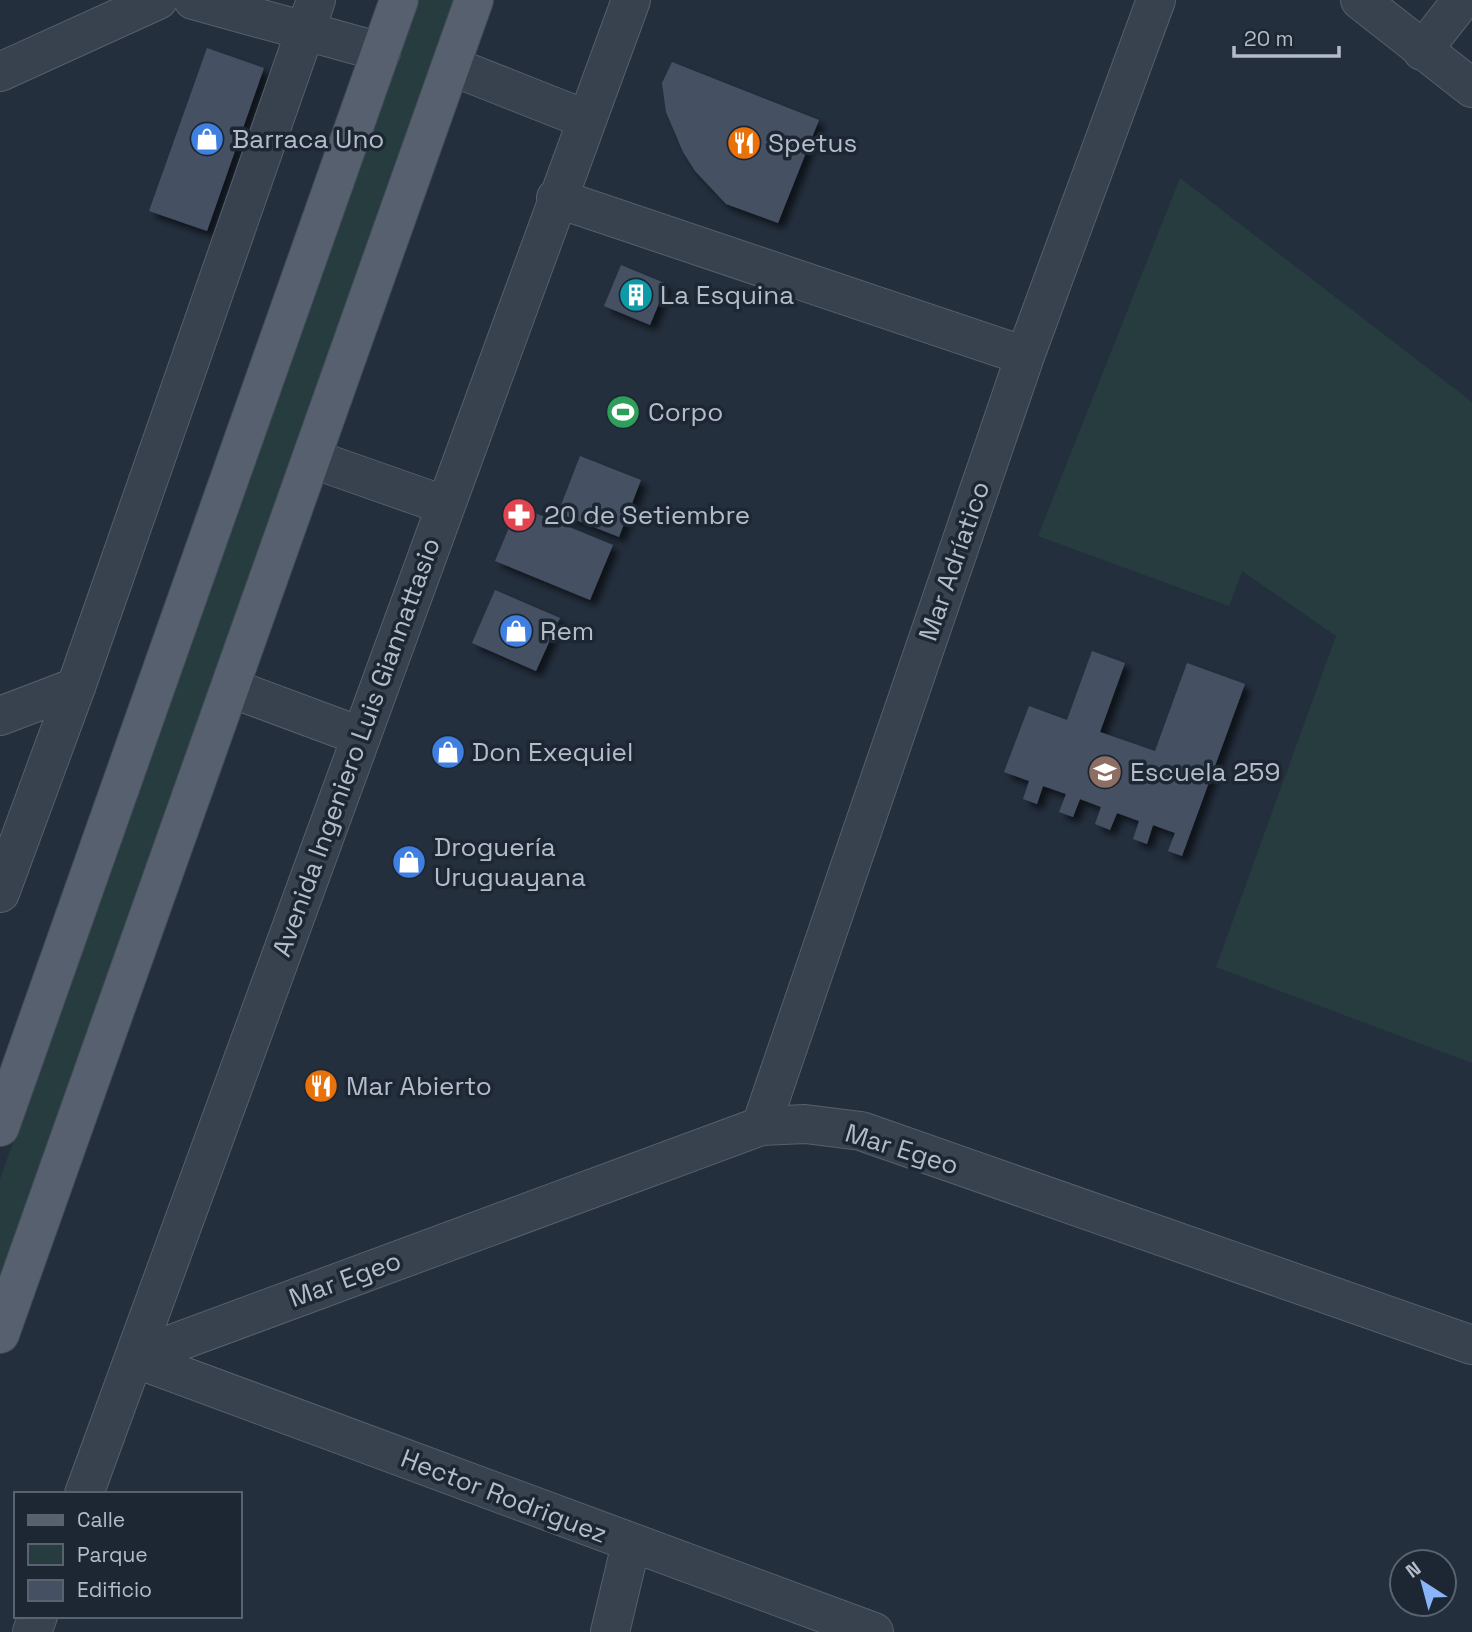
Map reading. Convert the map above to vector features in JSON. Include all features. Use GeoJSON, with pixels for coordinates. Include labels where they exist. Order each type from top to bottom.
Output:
{"type":"FeatureCollection","features":[{"type":"Feature","properties":{"kind":"main road"},"geometry":{"type":"LineString","coordinates":[[0,1127],[399,0]]}},
{"type":"Feature","properties":{"kind":"main road"},"geometry":{"type":"LineString","coordinates":[[0,1334],[474,0]]}},
{"type":"Feature","properties":{"kind":"street"},"geometry":{"type":"LineString","coordinates":[[0,72],[158,0]]}},
{"type":"Feature","properties":{"kind":"street"},"geometry":{"type":"LineString","coordinates":[[194,0],[311,15],[381,51]]}},
{"type":"Feature","properties":{"kind":"street","name":"Avenida Ingeniero Luis Giannattasio"},"geometry":{"type":"LineString","coordinates":[[85,1492],[556,198],[631,0]]}},
{"type":"Feature","properties":{"kind":"street","name":"Mar Adríatico"},"geometry":{"type":"LineString","coordinates":[[761,1125],[1025,356],[1156,0]]}},
{"type":"Feature","properties":{"kind":"street"},"geometry":{"type":"LineString","coordinates":[[1360,0],[1472,88]]}},
{"type":"Feature","properties":{"kind":"street"},"geometry":{"type":"LineString","coordinates":[[1422,51],[1462,0]]}},
{"type":"Feature","properties":{"kind":"street"},"geometry":{"type":"LineString","coordinates":[[0,893],[76,687],[311,15]]}},
{"type":"Feature","properties":{"kind":"street"},"geometry":{"type":"LineString","coordinates":[[451,66],[585,119]]}},
{"type":"Feature","properties":{"kind":"street"},"geometry":{"type":"LineString","coordinates":[[556,198],[1025,356]]}},
{"type":"Feature","properties":{"kind":"street"},"geometry":{"type":"LineString","coordinates":[[313,459],[444,505]]}},
{"type":"Feature","properties":{"kind":"street"},"geometry":{"type":"LineString","coordinates":[[0,716],[76,687]]}},
{"type":"Feature","properties":{"kind":"street"},"geometry":{"type":"LineString","coordinates":[[231,688],[360,736]]}},
{"type":"Feature","properties":{"kind":"street","name":"Mar Egeo"},"geometry":{"type":"LineString","coordinates":[[134,1358],[761,1125],[805,1124],[861,1131],[1472,1345]]}},
{"type":"Feature","properties":{"kind":"street","name":"Hector Rodriguez"},"geometry":{"type":"LineString","coordinates":[[134,1358],[874,1632]]}},
{"type":"Feature","properties":{"kind":"street"},"geometry":{"type":"LineString","coordinates":[[610,1632],[631,1544]]}},
{"type":"Feature","properties":{"kind":"green space"},"geometry":{"type":"Polygon","coordinates":[[[419,0],[455,0],[0,1279],[0,1179],[419,0]]]}},
{"type":"Feature","properties":{"kind":"green space"},"geometry":{"type":"Polygon","coordinates":[[[1180,178],[1472,402],[1472,1063],[1216,967],[1336,636],[1242,571],[1229,606],[1038,536],[1180,178]]]}},
{"type":"Feature","properties":{"kind":"building","name":"Barraca Uno"},"geometry":{"type":"Polygon","coordinates":[[[207,48],[264,68],[207,231],[149,211],[207,48]]]}},
{"type":"Feature","properties":{"kind":"building","name":"Spetus"},"geometry":{"type":"Polygon","coordinates":[[[672,62],[819,120],[778,223],[726,204],[695,171],[683,152],[666,112],[662,83],[672,62]]]}},
{"type":"Feature","properties":{"kind":"building","name":"La Esquina"},"geometry":{"type":"Polygon","coordinates":[[[621,265],[667,284],[650,325],[604,306],[621,265]]]}},
{"type":"Feature","properties":{"kind":"building"},"geometry":{"type":"Polygon","coordinates":[[[580,456],[641,480],[619,537],[558,513],[580,456]]]}},
{"type":"Feature","properties":{"kind":"building"},"geometry":{"type":"Polygon","coordinates":[[[518,506],[613,545],[590,600],[495,561],[518,506]]]}},
{"type":"Feature","properties":{"kind":"building","name":"Rem"},"geometry":{"type":"Polygon","coordinates":[[[495,590],[560,618],[536,671],[472,643],[495,590]]]}},
{"type":"Feature","properties":{"kind":"building"},"geometry":{"type":"Polygon","coordinates":[[[1092,651],[1125,663],[1100,732],[1155,751],[1187,663],[1245,684],[1182,856],[1168,851],[1175,833],[1153,825],[1147,844],[1133,839],[1139,821],[1117,813],[1110,830],[1095,824],[1101,807],[1080,799],[1073,817],[1059,812],[1066,794],[1043,786],[1037,804],[1023,799],[1029,781],[1004,772],[1029,706],[1067,720],[1092,651]]]}},
{"type":"Feature","properties":{"kind":"place","name":"Barraca Uno"},"geometry":{"type":"Point","coordinates":[207,139]}},
{"type":"Feature","properties":{"kind":"place","name":"Spetus"},"geometry":{"type":"Point","coordinates":[744,143]}},
{"type":"Feature","properties":{"kind":"place","name":"La Esquina"},"geometry":{"type":"Point","coordinates":[636,295]}},
{"type":"Feature","properties":{"kind":"place","name":"Corpo"},"geometry":{"type":"Point","coordinates":[623,412]}},
{"type":"Feature","properties":{"kind":"place","name":"20 de Setiembre"},"geometry":{"type":"Point","coordinates":[519,515]}},
{"type":"Feature","properties":{"kind":"place","name":"Rem"},"geometry":{"type":"Point","coordinates":[516,631]}},
{"type":"Feature","properties":{"kind":"place","name":"Don Exequiel"},"geometry":{"type":"Point","coordinates":[448,752]}},
{"type":"Feature","properties":{"kind":"place","name":"Escuela 259"},"geometry":{"type":"Point","coordinates":[1105,772]}},
{"type":"Feature","properties":{"kind":"place","name":"Droguería Uruguayana"},"geometry":{"type":"Point","coordinates":[409,862]}},
{"type":"Feature","properties":{"kind":"place","name":"Mar Abierto"},"geometry":{"type":"Point","coordinates":[321,1086]}}]}
